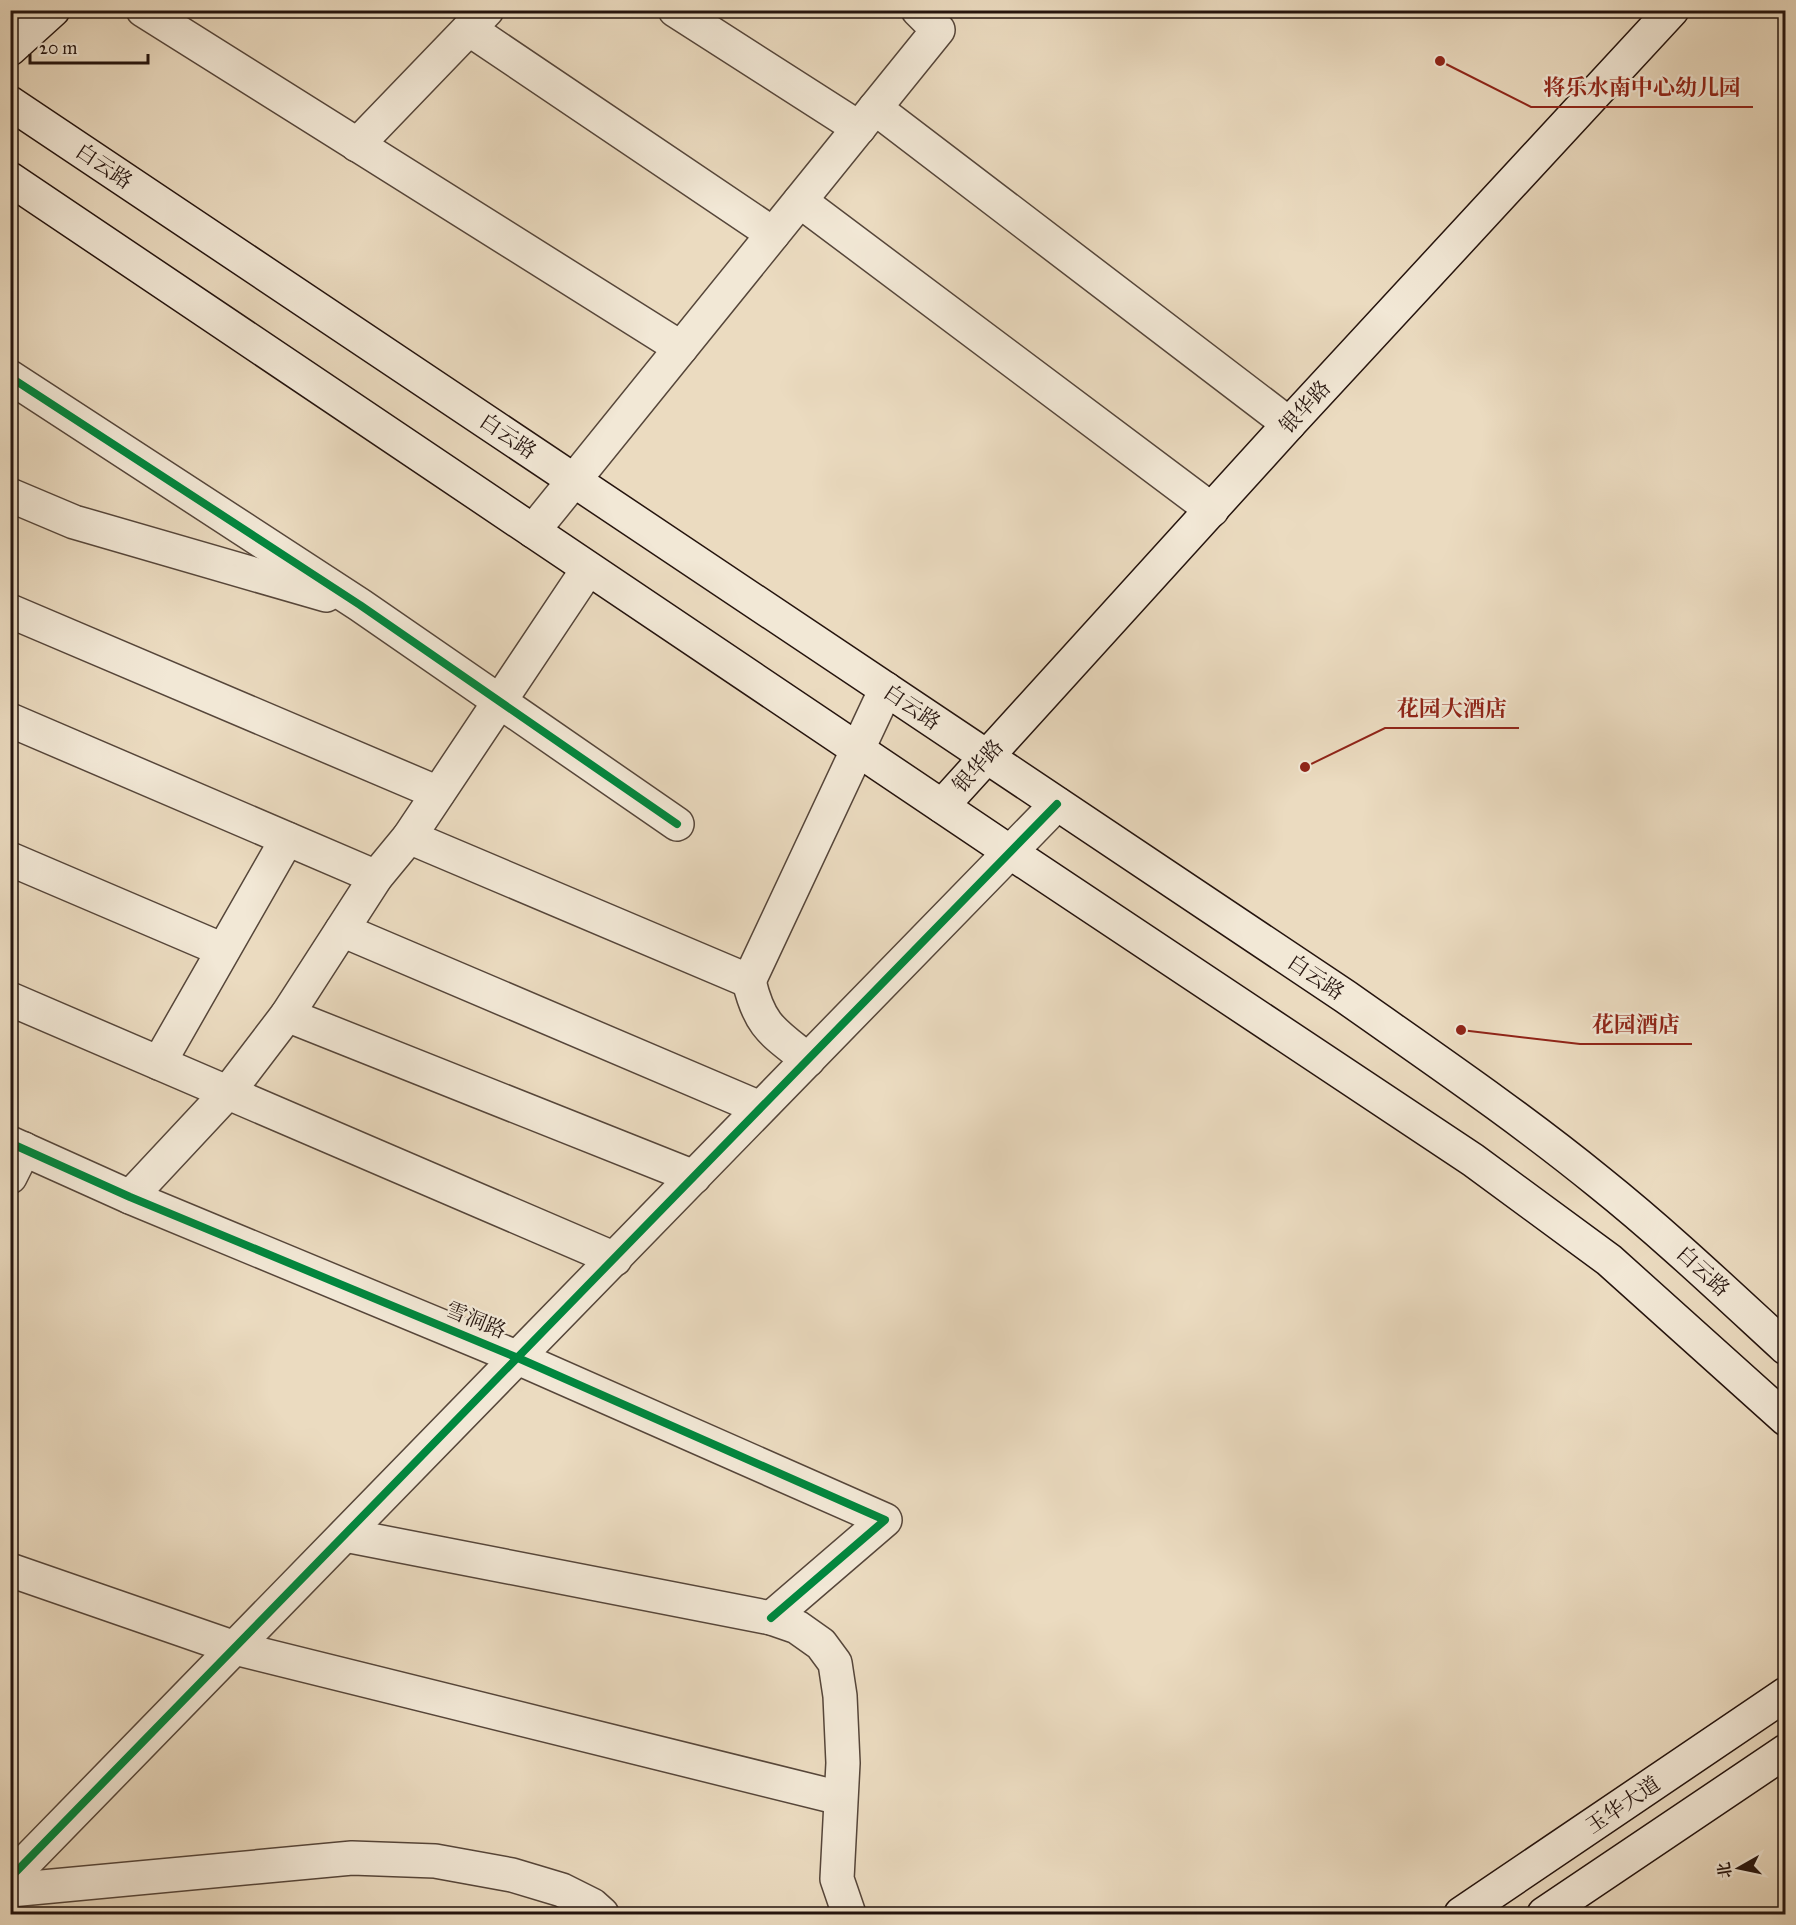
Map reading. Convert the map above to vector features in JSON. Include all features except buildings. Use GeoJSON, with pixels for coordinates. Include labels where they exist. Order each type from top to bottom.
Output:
{"type":"FeatureCollection","features":[{"type":"Feature","properties":{"kind":"street"},"geometry":{"type":"LineString","coordinates":[[10,50],[53,10]]}},
{"type":"Feature","properties":{"kind":"street"},"geometry":{"type":"LineString","coordinates":[[143,10],[681,348]]}},
{"type":"Feature","properties":{"kind":"street"},"geometry":{"type":"LineString","coordinates":[[675,10],[867,118],[1289,424]]}},
{"type":"Feature","properties":{"kind":"street"},"geometry":{"type":"LineString","coordinates":[[532,531],[938,30],[918,10]]}},
{"type":"Feature","properties":{"kind":"street","name":"银华路"},"geometry":{"type":"LineString","coordinates":[[942,806],[1289,424],[1672,10]]}},
{"type":"Feature","properties":{"kind":"street"},"geometry":{"type":"LineString","coordinates":[[357,145],[478,20],[773,234]]}},
{"type":"Feature","properties":{"kind":"street","name":"白云路"},"geometry":{"type":"LineString","coordinates":[[10,103],[1346,997],[1514,1117],[1671,1241],[1785,1348]]}},
{"type":"Feature","properties":{"kind":"street"},"geometry":{"type":"LineString","coordinates":[[10,179],[1010,852],[1473,1160],[1609,1260],[1785,1419]]}},
{"type":"Feature","properties":{"kind":"street"},"geometry":{"type":"LineString","coordinates":[[800,201],[1212,510]]}},
{"type":"Feature","properties":{"kind":"street"},"geometry":{"type":"LineString","coordinates":[[10,377],[360,605],[677,824]]}},
{"type":"Feature","properties":{"kind":"street"},"geometry":{"type":"LineString","coordinates":[[10,495],[74,522],[360,605]]}},
{"type":"Feature","properties":{"kind":"street"},"geometry":{"type":"LineString","coordinates":[[130,1197],[229,1091],[287,1015],[376,877],[408,837],[588,568]]}},
{"type":"Feature","properties":{"kind":"street"},"geometry":{"type":"LineString","coordinates":[[10,611],[438,793]]}},
{"type":"Feature","properties":{"kind":"street"},"geometry":{"type":"LineString","coordinates":[[808,1060],[765,1026],[755,1007],[749,981],[886,689]]}},
{"type":"Feature","properties":{"kind":"street"},"geometry":{"type":"LineString","coordinates":[[10,720],[376,877]]}},
{"type":"Feature","properties":{"kind":"street"},"geometry":{"type":"LineString","coordinates":[[10,1878],[1057,804]]}},
{"type":"Feature","properties":{"kind":"street"},"geometry":{"type":"LineString","coordinates":[[408,837],[749,981]]}},
{"type":"Feature","properties":{"kind":"street"},"geometry":{"type":"LineString","coordinates":[[159,1063],[287,839]]}},
{"type":"Feature","properties":{"kind":"street"},"geometry":{"type":"LineString","coordinates":[[10,859],[223,950]]}},
{"type":"Feature","properties":{"kind":"street"},"geometry":{"type":"LineString","coordinates":[[342,930],[760,1108]]}},
{"type":"Feature","properties":{"kind":"street"},"geometry":{"type":"LineString","coordinates":[[10,999],[229,1091],[615,1259]]}},
{"type":"Feature","properties":{"kind":"street"},"geometry":{"type":"LineString","coordinates":[[287,1015],[694,1177]]}},
{"type":"Feature","properties":{"kind":"street","name":"雪洞路"},"geometry":{"type":"LineString","coordinates":[[15,1156],[130,1197],[518,1358],[885,1520],[771,1618]]}},
{"type":"Feature","properties":{"kind":"street"},"geometry":{"type":"LineString","coordinates":[[345,1534],[771,1618],[797,1627],[821,1644],[835,1663],[841,1707],[843,1762],[837,1879],[849,1914]]}},
{"type":"Feature","properties":{"kind":"street"},"geometry":{"type":"LineString","coordinates":[[10,1570],[235,1648],[840,1798]]}},
{"type":"Feature","properties":{"kind":"street","name":"玉华大道"},"geometry":{"type":"LineString","coordinates":[[1461,1914],[1785,1694]]}},
{"type":"Feature","properties":{"kind":"street"},"geometry":{"type":"LineString","coordinates":[[1544,1914],[1785,1751]]}},
{"type":"Feature","properties":{"kind":"street"},"geometry":{"type":"LineString","coordinates":[[10,1890],[364,1858],[435,1861],[512,1875],[562,1890],[592,1905],[602,1914]]}},
{"type":"Feature","properties":{"kind":"cycle path"},"geometry":{"type":"LineString","coordinates":[[10,377],[360,605],[677,824]]}},
{"type":"Feature","properties":{"kind":"cycle path"},"geometry":{"type":"LineString","coordinates":[[10,1878],[1057,804]]}},
{"type":"Feature","properties":{"kind":"cycle path"},"geometry":{"type":"LineString","coordinates":[[10,1143],[130,1197],[518,1358],[885,1520],[771,1618]]}},
{"type":"Feature","properties":{"kind":"place","name":"将乐水南中心幼儿园"},"geometry":{"type":"Point","coordinates":[1440,61]}},
{"type":"Feature","properties":{"kind":"place","name":"花园大酒店"},"geometry":{"type":"Point","coordinates":[1305,767]}},
{"type":"Feature","properties":{"kind":"place","name":"花园酒店"},"geometry":{"type":"Point","coordinates":[1461,1030]}}]}
